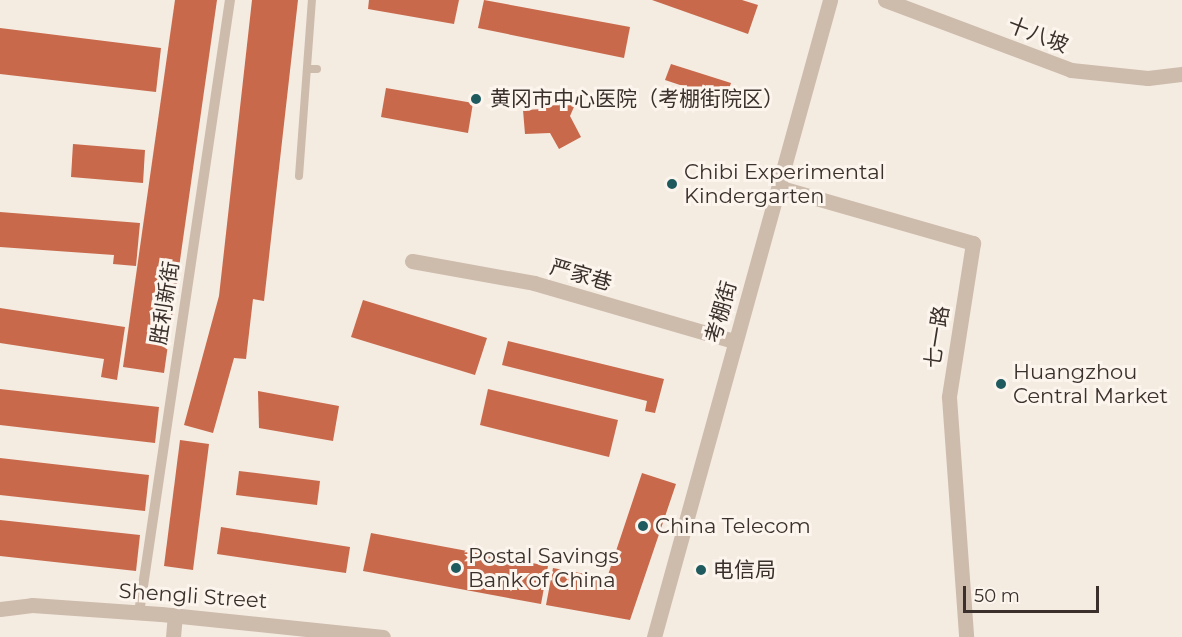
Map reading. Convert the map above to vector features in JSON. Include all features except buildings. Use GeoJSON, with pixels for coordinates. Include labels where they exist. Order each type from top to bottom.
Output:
{"type":"FeatureCollection","features":[{"type":"Feature","properties":{"kind":"street","name":"胜利新街"},"geometry":{"type":"LineString","coordinates":[[139,613],[230,0]]}},
{"type":"Feature","properties":{"kind":"street","name":"考棚街"},"geometry":{"type":"LineString","coordinates":[[654,637],[734,341],[781,188],[830,0]]}},
{"type":"Feature","properties":{"kind":"street","name":"十八坡"},"geometry":{"type":"LineString","coordinates":[[885,0],[1071,70],[1148,78],[1182,74]]}},
{"type":"Feature","properties":{"kind":"street","name":"七一路"},"geometry":{"type":"LineString","coordinates":[[781,188],[973,243],[949,397],[966,637]]}},
{"type":"Feature","properties":{"kind":"street","name":"严家巷"},"geometry":{"type":"LineString","coordinates":[[412,261],[534,283],[734,341]]}},
{"type":"Feature","properties":{"kind":"street","name":"Shengli Street"},"geometry":{"type":"LineString","coordinates":[[0,609],[175,615],[383,637]]}},
{"type":"Feature","properties":{"kind":"street"},"geometry":{"type":"LineString","coordinates":[[173,637],[175,615]]}},
{"type":"Feature","properties":{"kind":"lane"},"geometry":{"type":"LineString","coordinates":[[299,176],[312,0]]}},
{"type":"Feature","properties":{"kind":"lane"},"geometry":{"type":"LineString","coordinates":[[307,69],[317,69]]}},
{"type":"Feature","properties":{"kind":"place","name":"黄冈市中心医院（考棚街院区）"},"geometry":{"type":"Point","coordinates":[476,99]}},
{"type":"Feature","properties":{"kind":"place","name":"Chibi Experimental Kindergarten"},"geometry":{"type":"Point","coordinates":[672,184]}},
{"type":"Feature","properties":{"kind":"place","name":"Huangzhou Central Market"},"geometry":{"type":"Point","coordinates":[1001,384]}},
{"type":"Feature","properties":{"kind":"place","name":"China Telecom"},"geometry":{"type":"Point","coordinates":[643,526]}},
{"type":"Feature","properties":{"kind":"place","name":"Postal Savings Bank of China"},"geometry":{"type":"Point","coordinates":[456,568]}},
{"type":"Feature","properties":{"kind":"place","name":"电信局"},"geometry":{"type":"Point","coordinates":[701,570]}}]}
